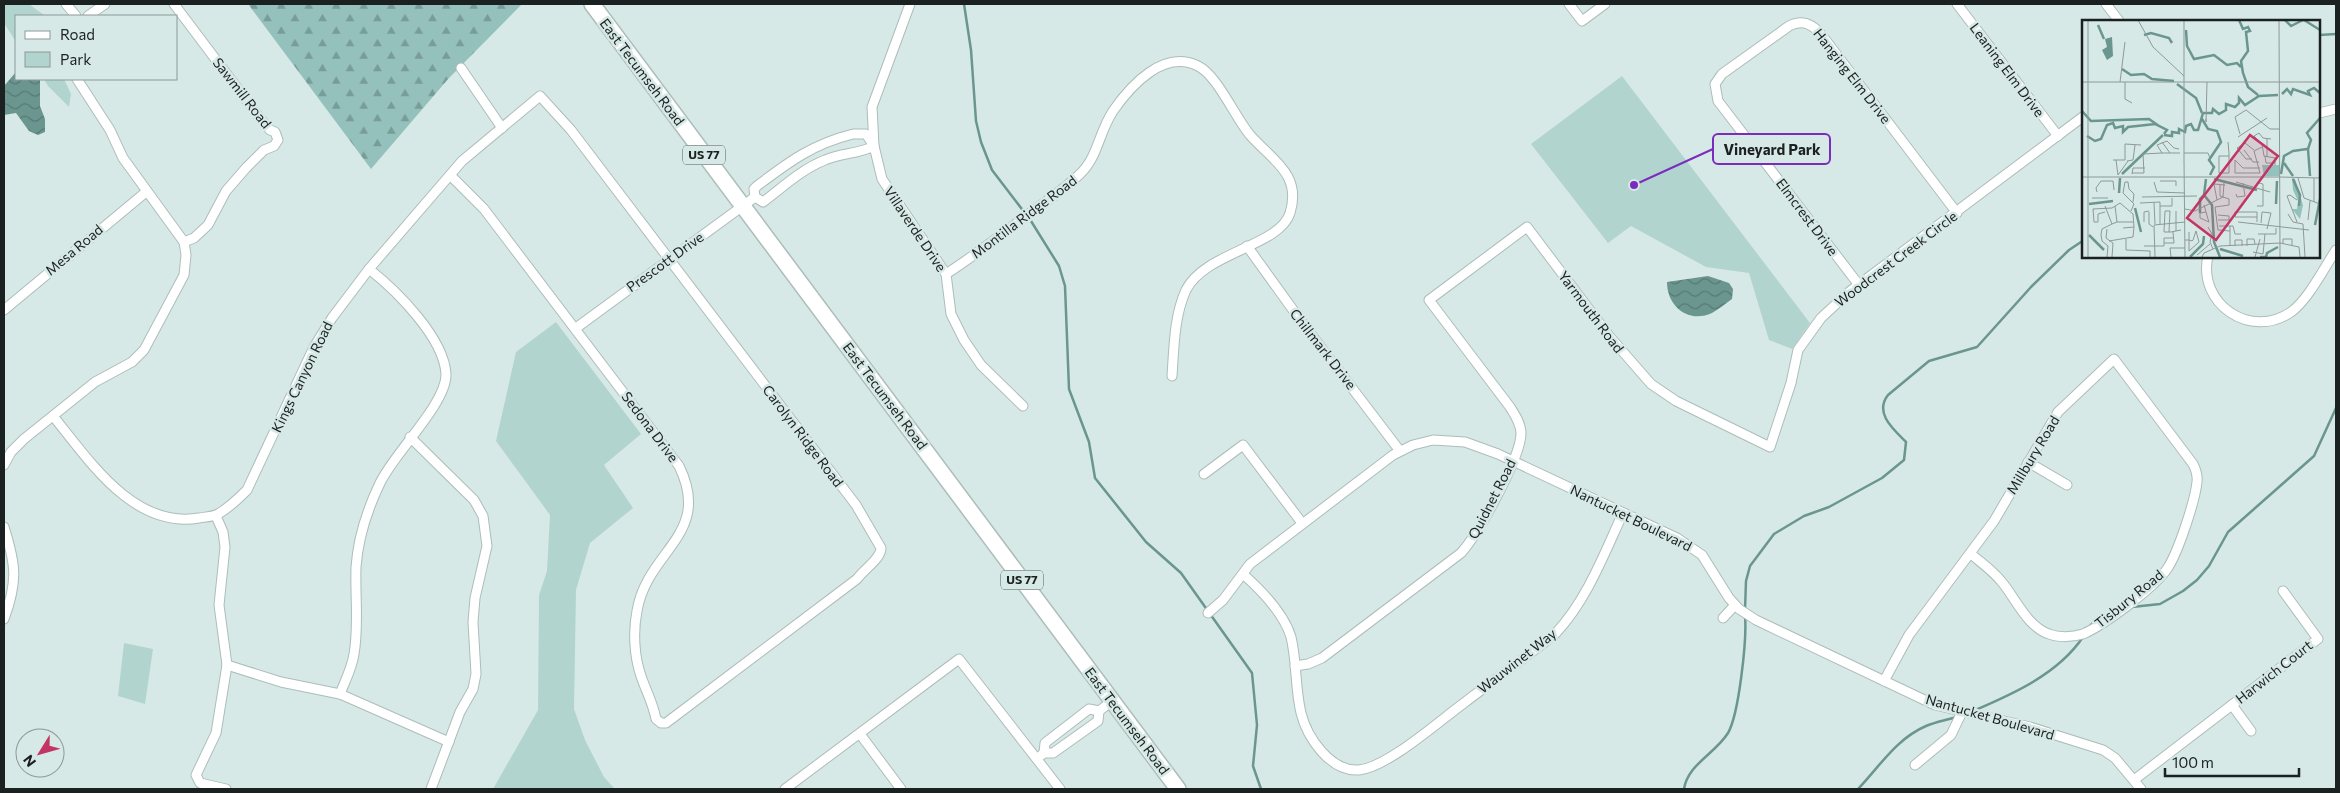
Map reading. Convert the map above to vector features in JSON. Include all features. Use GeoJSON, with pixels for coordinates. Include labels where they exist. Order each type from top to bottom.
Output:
{"type":"FeatureCollection","features":[{"type":"Feature","properties":{"kind":"main road","name":"East Tecumseh Road"},"geometry":{"type":"LineString","coordinates":[[592,4],[1178,789]]}},
{"type":"Feature","properties":{"kind":"street"},"geometry":{"type":"LineString","coordinates":[[66,4],[75,15]]}},
{"type":"Feature","properties":{"kind":"street"},"geometry":{"type":"LineString","coordinates":[[89,15],[105,4]]}},
{"type":"Feature","properties":{"kind":"street","name":"Sawmill Road"},"geometry":{"type":"LineString","coordinates":[[174,4],[259,117],[270,130],[275,132],[278,140],[274,146],[264,150],[226,191],[208,225],[194,238],[184,242]]}},
{"type":"Feature","properties":{"kind":"street","name":"Villaverde Drive"},"geometry":{"type":"LineString","coordinates":[[910,4],[872,107],[874,146],[882,180],[946,274],[951,314],[964,340],[982,365],[1023,406]]}},
{"type":"Feature","properties":{"kind":"street"},"geometry":{"type":"LineString","coordinates":[[1568,4],[1582,22],[1606,4]]}},
{"type":"Feature","properties":{"kind":"street","name":"Leaning Elm Drive"},"geometry":{"type":"LineString","coordinates":[[1957,4],[2058,136]]}},
{"type":"Feature","properties":{"kind":"street"},"geometry":{"type":"LineString","coordinates":[[2106,4],[2118,20]]}},
{"type":"Feature","properties":{"kind":"street","name":"Hanging Elm Drive"},"geometry":{"type":"LineString","coordinates":[[1722,74],[1789,26],[1798,22],[1809,24],[1824,38],[1956,212]]}},
{"type":"Feature","properties":{"kind":"street","name":"Montilla Ridge Road"},"geometry":{"type":"LineString","coordinates":[[946,274],[972,257],[1081,173],[1096,154],[1112,112],[1128,92],[1146,76],[1166,62],[1183,61],[1200,66],[1216,81],[1239,120],[1285,170],[1292,185],[1290,215],[1280,228],[1207,266],[1186,290],[1175,335],[1172,376]]}},
{"type":"Feature","properties":{"kind":"street"},"geometry":{"type":"LineString","coordinates":[[461,68],[502,128]]}},
{"type":"Feature","properties":{"kind":"street","name":"Elmcrest Drive"},"geometry":{"type":"LineString","coordinates":[[1722,74],[1715,84],[1718,101],[1859,285]]}},
{"type":"Feature","properties":{"kind":"street"},"geometry":{"type":"LineString","coordinates":[[4,465],[11,452],[24,438],[95,382],[132,362],[144,350],[184,275],[186,255],[184,242],[123,158],[110,130],[78,80]]}},
{"type":"Feature","properties":{"kind":"street","name":"Kings Canyon Road"},"geometry":{"type":"LineString","coordinates":[[53,416],[96,469],[140,507],[162,518],[189,520],[216,516],[232,505],[247,490],[314,347],[332,318],[369,269],[474,149],[540,96]]}},
{"type":"Feature","properties":{"kind":"street","name":"Carolyn Ridge Road"},"geometry":{"type":"LineString","coordinates":[[540,96],[571,130],[863,515],[881,551],[879,557],[865,568],[857,579],[666,723],[661,723],[656,719]]}},
{"type":"Feature","properties":{"kind":"street"},"geometry":{"type":"LineString","coordinates":[[2320,113],[2336,109]]}},
{"type":"Feature","properties":{"kind":"street","name":"Woodcrest Creek Circle"},"geometry":{"type":"LineString","coordinates":[[1770,447],[1791,383],[1798,350],[1820,318],[1859,285],[2082,118]]}},
{"type":"Feature","properties":{"kind":"street"},"geometry":{"type":"LineString","coordinates":[[853,134],[866,134],[874,146],[866,150],[845,152],[808,168],[763,202],[755,197],[754,189],[757,186],[804,152],[817,145],[853,134]]}},
{"type":"Feature","properties":{"kind":"street","name":"Sedona Drive"},"geometry":{"type":"LineString","coordinates":[[450,175],[484,209],[680,466],[686,480],[689,497],[688,515],[684,529],[655,566],[643,588],[637,611],[636,656],[641,675],[654,705],[656,719]]}},
{"type":"Feature","properties":{"kind":"street","name":"Mesa Road"},"geometry":{"type":"LineString","coordinates":[[4,310],[146,192]]}},
{"type":"Feature","properties":{"kind":"street","name":"Prescott Drive"},"geometry":{"type":"LineString","coordinates":[[576,328],[755,197]]}},
{"type":"Feature","properties":{"kind":"street","name":"Yarmouth Road"},"geometry":{"type":"LineString","coordinates":[[1430,300],[1527,227],[1610,337],[1651,384],[1676,400],[1770,447]]}},
{"type":"Feature","properties":{"kind":"street","name":"Chillmark Drive"},"geometry":{"type":"LineString","coordinates":[[1247,246],[1300,321],[1400,451]]}},
{"type":"Feature","properties":{"kind":"street"},"geometry":{"type":"LineString","coordinates":[[2208,258],[2206,269],[2209,284],[2224,308],[2240,319],[2270,322],[2289,314],[2299,305],[2336,250]]}},
{"type":"Feature","properties":{"kind":"street"},"geometry":{"type":"LineString","coordinates":[[340,694],[354,657],[356,635],[356,565],[371,503],[381,481],[444,390],[446,375],[444,358],[432,335],[387,283],[369,269]]}},
{"type":"Feature","properties":{"kind":"street","name":"Quidnet Road"},"geometry":{"type":"LineString","coordinates":[[1295,666],[1308,664],[1322,658],[1461,552],[1477,534],[1518,448],[1521,432],[1517,418],[1430,300]]}},
{"type":"Feature","properties":{"kind":"street","name":"Millbury Road"},"geometry":{"type":"LineString","coordinates":[[1884,680],[1908,635],[1994,521],[2058,412],[2114,359],[2192,464],[2197,476]]}},
{"type":"Feature","properties":{"kind":"street"},"geometry":{"type":"LineString","coordinates":[[410,437],[474,500],[483,516],[486,530],[486,553],[475,598],[476,674],[473,689],[448,742],[431,789]]}},
{"type":"Feature","properties":{"kind":"street","name":"Nantucket Boulevard"},"geometry":{"type":"LineString","coordinates":[[1208,613],[1250,564],[1400,451],[1413,444],[1432,440],[1455,441],[1478,446],[1677,538],[1702,555],[1739,608],[1794,639],[1961,716],[1972,714],[2030,727],[2103,750],[2116,758],[2141,789]]}},
{"type":"Feature","properties":{"kind":"street"},"geometry":{"type":"LineString","coordinates":[[1204,474],[1243,445],[1302,523]]}},
{"type":"Feature","properties":{"kind":"street"},"geometry":{"type":"LineString","coordinates":[[2028,462],[2067,485]]}},
{"type":"Feature","properties":{"kind":"street","name":"Tisbury Road"},"geometry":{"type":"LineString","coordinates":[[1970,553],[2002,581],[2037,627],[2049,634],[2066,637],[2082,634],[2125,606],[2166,570],[2177,549],[2196,488],[2197,476]]}},
{"type":"Feature","properties":{"kind":"street","name":"Wauwinet Way"},"geometry":{"type":"LineString","coordinates":[[1295,666],[1300,710],[1303,721],[1313,739],[1327,756],[1342,767],[1350,770],[1366,769],[1398,752],[1555,634],[1580,602],[1623,512]]}},
{"type":"Feature","properties":{"kind":"street"},"geometry":{"type":"LineString","coordinates":[[216,516],[223,532],[225,548],[219,605],[227,665],[216,733],[196,775],[200,783],[226,789]]}},
{"type":"Feature","properties":{"kind":"street"},"geometry":{"type":"LineString","coordinates":[[4,527],[12,554],[14,572],[13,594],[4,619]]}},
{"type":"Feature","properties":{"kind":"street"},"geometry":{"type":"LineString","coordinates":[[1243,574],[1257,587],[1285,624],[1290,636],[1295,666]]}},
{"type":"Feature","properties":{"kind":"street","name":"Harwich Court"},"geometry":{"type":"LineString","coordinates":[[2134,780],[2318,639],[2283,591]]}},
{"type":"Feature","properties":{"kind":"street"},"geometry":{"type":"LineString","coordinates":[[1722,618],[1739,608]]}},
{"type":"Feature","properties":{"kind":"street"},"geometry":{"type":"LineString","coordinates":[[785,789],[959,659],[1040,756],[1060,789]]}},
{"type":"Feature","properties":{"kind":"street"},"geometry":{"type":"LineString","coordinates":[[227,665],[281,682],[340,694],[448,742]]}},
{"type":"Feature","properties":{"kind":"street"},"geometry":{"type":"LineString","coordinates":[[1040,756],[1053,754],[1098,721],[1099,711],[1112,701]]}},
{"type":"Feature","properties":{"kind":"street","name":"Harwich Court"},"geometry":{"type":"LineString","coordinates":[[2232,705],[2251,731]]}},
{"type":"Feature","properties":{"kind":"street"},"geometry":{"type":"LineString","coordinates":[[1040,756],[1045,743],[1089,709],[1099,711]]}},
{"type":"Feature","properties":{"kind":"street"},"geometry":{"type":"LineString","coordinates":[[1915,765],[1951,735],[1961,716]]}},
{"type":"Feature","properties":{"kind":"street"},"geometry":{"type":"LineString","coordinates":[[860,734],[901,789]]}},
{"type":"Feature","properties":{"kind":"green space"},"geometry":{"type":"Polygon","coordinates":[[[4,4],[29,4],[44,15],[15,15],[15,40],[4,23],[4,4]]]}},
{"type":"Feature","properties":{"kind":"green space"},"geometry":{"type":"Polygon","coordinates":[[[248,4],[522,4],[449,78],[371,169],[248,4]]]}},
{"type":"Feature","properties":{"kind":"green space"},"geometry":{"type":"Polygon","coordinates":[[[1622,76],[1810,323],[1792,349],[1769,340],[1749,273],[1706,267],[1631,226],[1608,243],[1531,144],[1622,76]]]}},
{"type":"Feature","properties":{"kind":"green space"},"geometry":{"type":"Polygon","coordinates":[[[45,80],[64,80],[71,94],[69,107],[45,80]]]}},
{"type":"Feature","properties":{"kind":"green space"},"geometry":{"type":"Polygon","coordinates":[[[556,322],[641,434],[604,465],[633,508],[590,543],[576,590],[574,709],[585,740],[604,777],[615,789],[493,789],[538,710],[539,595],[547,571],[550,515],[496,441],[516,352],[556,322]]]}},
{"type":"Feature","properties":{"kind":"green space"},"geometry":{"type":"Polygon","coordinates":[[[124,643],[153,649],[145,704],[118,696],[124,643]]]}},
{"type":"Feature","properties":{"kind":"water"},"geometry":{"type":"Polygon","coordinates":[[[15,73],[15,80],[40,80],[40,106],[45,119],[45,132],[38,135],[29,131],[16,113],[4,115],[4,86],[15,73]]]}},
{"type":"Feature","properties":{"kind":"water"},"geometry":{"type":"Polygon","coordinates":[[[1708,276],[1729,283],[1733,289],[1732,299],[1712,313],[1703,316],[1695,316],[1680,311],[1671,299],[1667,282],[1708,276]]]}},
{"type":"Feature","properties":{"kind":"waterway"},"geometry":{"type":"LineString","coordinates":[[964,4],[971,50],[976,121],[981,142],[992,170],[1031,221],[1059,266],[1065,286],[1069,389],[1089,442],[1095,478],[1146,542],[1181,573],[1252,673],[1257,725],[1253,766],[1261,789]]}},
{"type":"Feature","properties":{"kind":"waterway"},"geometry":{"type":"LineString","coordinates":[[2320,35],[2336,34]]}},
{"type":"Feature","properties":{"kind":"waterway"},"geometry":{"type":"LineString","coordinates":[[1745,610],[1746,581],[1750,566],[1774,534],[1804,516],[1829,507],[1882,478],[1904,460],[1906,442],[1891,426],[1884,414],[1884,402],[1888,395],[1929,361],[1977,347],[2031,287],[2069,250],[2082,241]]}},
{"type":"Feature","properties":{"kind":"waterway"},"geometry":{"type":"LineString","coordinates":[[2132,607],[2160,604],[2183,591],[2197,580],[2209,566],[2228,532],[2314,456],[2336,408]]}},
{"type":"Feature","properties":{"kind":"waterway"},"geometry":{"type":"LineString","coordinates":[[2090,626],[2116,609]]}},
{"type":"Feature","properties":{"kind":"waterway"},"geometry":{"type":"LineString","coordinates":[[1684,789],[1687,780],[1696,766],[1723,740],[1732,723],[1739,694],[1745,641],[1745,616]]}},
{"type":"Feature","properties":{"kind":"waterway"},"geometry":{"type":"LineString","coordinates":[[1973,711],[2034,682],[2061,662],[2083,637]]}},
{"type":"Feature","properties":{"kind":"waterway"},"geometry":{"type":"LineString","coordinates":[[1858,789],[1889,754],[1915,731],[1933,723],[1956,717]]}},
{"type":"Feature","properties":{"kind":"place","name":"Vineyard Park"},"geometry":{"type":"Point","coordinates":[1634,185]}}]}
